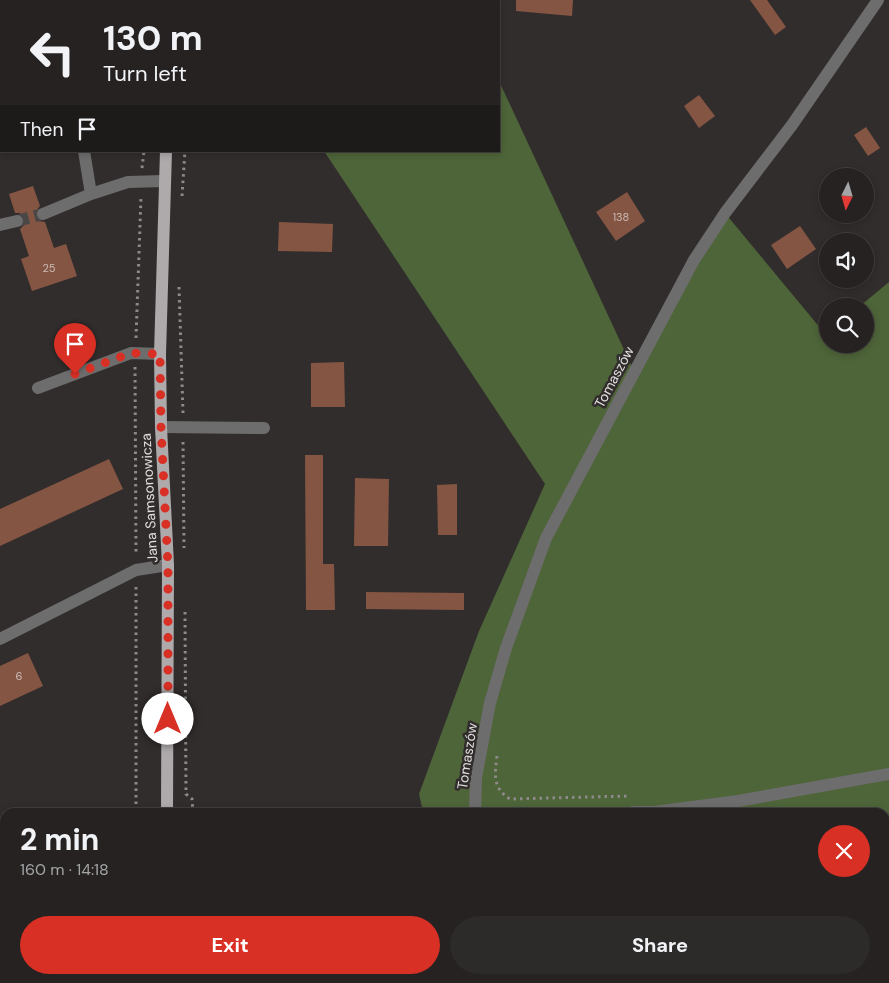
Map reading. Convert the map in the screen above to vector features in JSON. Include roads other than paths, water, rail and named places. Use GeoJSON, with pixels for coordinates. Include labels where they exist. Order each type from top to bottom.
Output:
{"type":"FeatureCollection","features":[{"type":"Feature","properties":{"kind":"main road","name":"Jana Samsonowicza"},"geometry":{"type":"LineString","coordinates":[[166,152],[160,354],[161,427],[168,566],[167,808]]}},
{"type":"Feature","properties":{"kind":"street","name":"Tomaszów"},"geometry":{"type":"LineString","coordinates":[[475,808],[476,778],[490,703],[506,648],[546,538],[694,260],[725,213],[792,125],[878,0]]}},
{"type":"Feature","properties":{"kind":"street"},"geometry":{"type":"LineString","coordinates":[[84,152],[91,194]]}},
{"type":"Feature","properties":{"kind":"street"},"geometry":{"type":"LineString","coordinates":[[42,214],[91,194],[128,182],[164,181]]}},
{"type":"Feature","properties":{"kind":"street"},"geometry":{"type":"LineString","coordinates":[[0,225],[17,221]]}},
{"type":"Feature","properties":{"kind":"street"},"geometry":{"type":"LineString","coordinates":[[38,388],[135,352],[160,354]]}},
{"type":"Feature","properties":{"kind":"street"},"geometry":{"type":"LineString","coordinates":[[161,427],[264,428]]}},
{"type":"Feature","properties":{"kind":"street"},"geometry":{"type":"LineString","coordinates":[[0,639],[136,570],[168,566]]}},
{"type":"Feature","properties":{"kind":"street"},"geometry":{"type":"LineString","coordinates":[[682,808],[889,774]]}},
{"type":"Feature","properties":{"kind":"tunnel"},"geometry":{"type":"LineString","coordinates":[[17,221],[43,214]]}}]}
